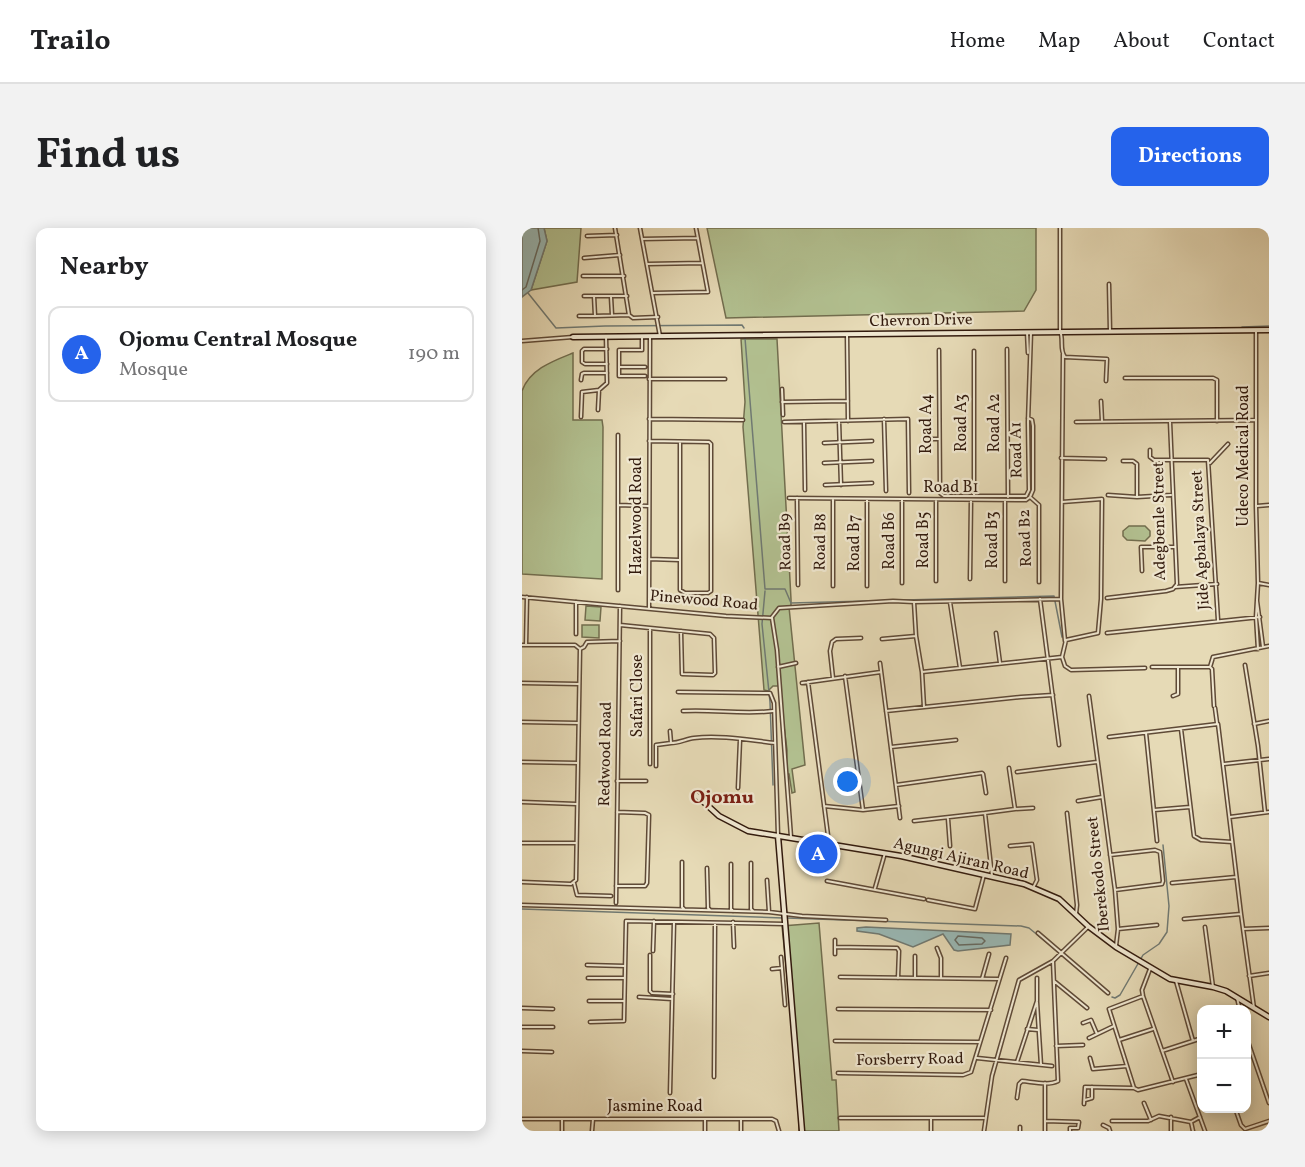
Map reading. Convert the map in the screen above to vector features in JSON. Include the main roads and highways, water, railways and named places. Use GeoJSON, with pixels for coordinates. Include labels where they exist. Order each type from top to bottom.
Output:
{"type":"FeatureCollection","features":[{"type":"Feature","properties":{"kind":"water"},"geometry":{"type":"Polygon","coordinates":[[[522,228],[544,228],[547,241],[531,290],[522,297],[522,228]]]}},
{"type":"Feature","properties":{"kind":"water"},"geometry":{"type":"Polygon","coordinates":[[[857,928],[1011,934],[1010,945],[958,951],[954,950],[943,934],[913,947],[879,934],[857,931],[857,928]]]}},
{"type":"Feature","properties":{"kind":"waterway"},"geometry":{"type":"LineString","coordinates":[[528,293],[556,328],[742,325],[744,328]]}},
{"type":"Feature","properties":{"kind":"waterway"},"geometry":{"type":"LineString","coordinates":[[1242,327],[1269,326]]}},
{"type":"Feature","properties":{"kind":"waterway"},"geometry":{"type":"LineString","coordinates":[[745,338],[765,589],[785,589],[791,603],[1054,596],[1062,637]]}},
{"type":"Feature","properties":{"kind":"waterway"},"geometry":{"type":"LineString","coordinates":[[765,591],[762,624],[770,702],[773,785]]}},
{"type":"Feature","properties":{"kind":"waterway"},"geometry":{"type":"LineString","coordinates":[[1112,997],[1120,995],[1143,955],[1159,944],[1167,932],[1169,906],[1163,845]]}},
{"type":"Feature","properties":{"kind":"waterway"},"geometry":{"type":"LineString","coordinates":[[522,909],[783,918]]}},
{"type":"Feature","properties":{"kind":"waterway"},"geometry":{"type":"LineString","coordinates":[[787,918],[1021,926],[1029,928],[1057,951]]}},
{"type":"Feature","properties":{"kind":"place","name":"Ojomu Central Mosque"},"geometry":{"type":"Point","coordinates":[818,854]}},
{"type":"Feature","properties":{"kind":"district","name":"Ojomu"},"geometry":{"type":"Point","coordinates":[722,798]}}]}
